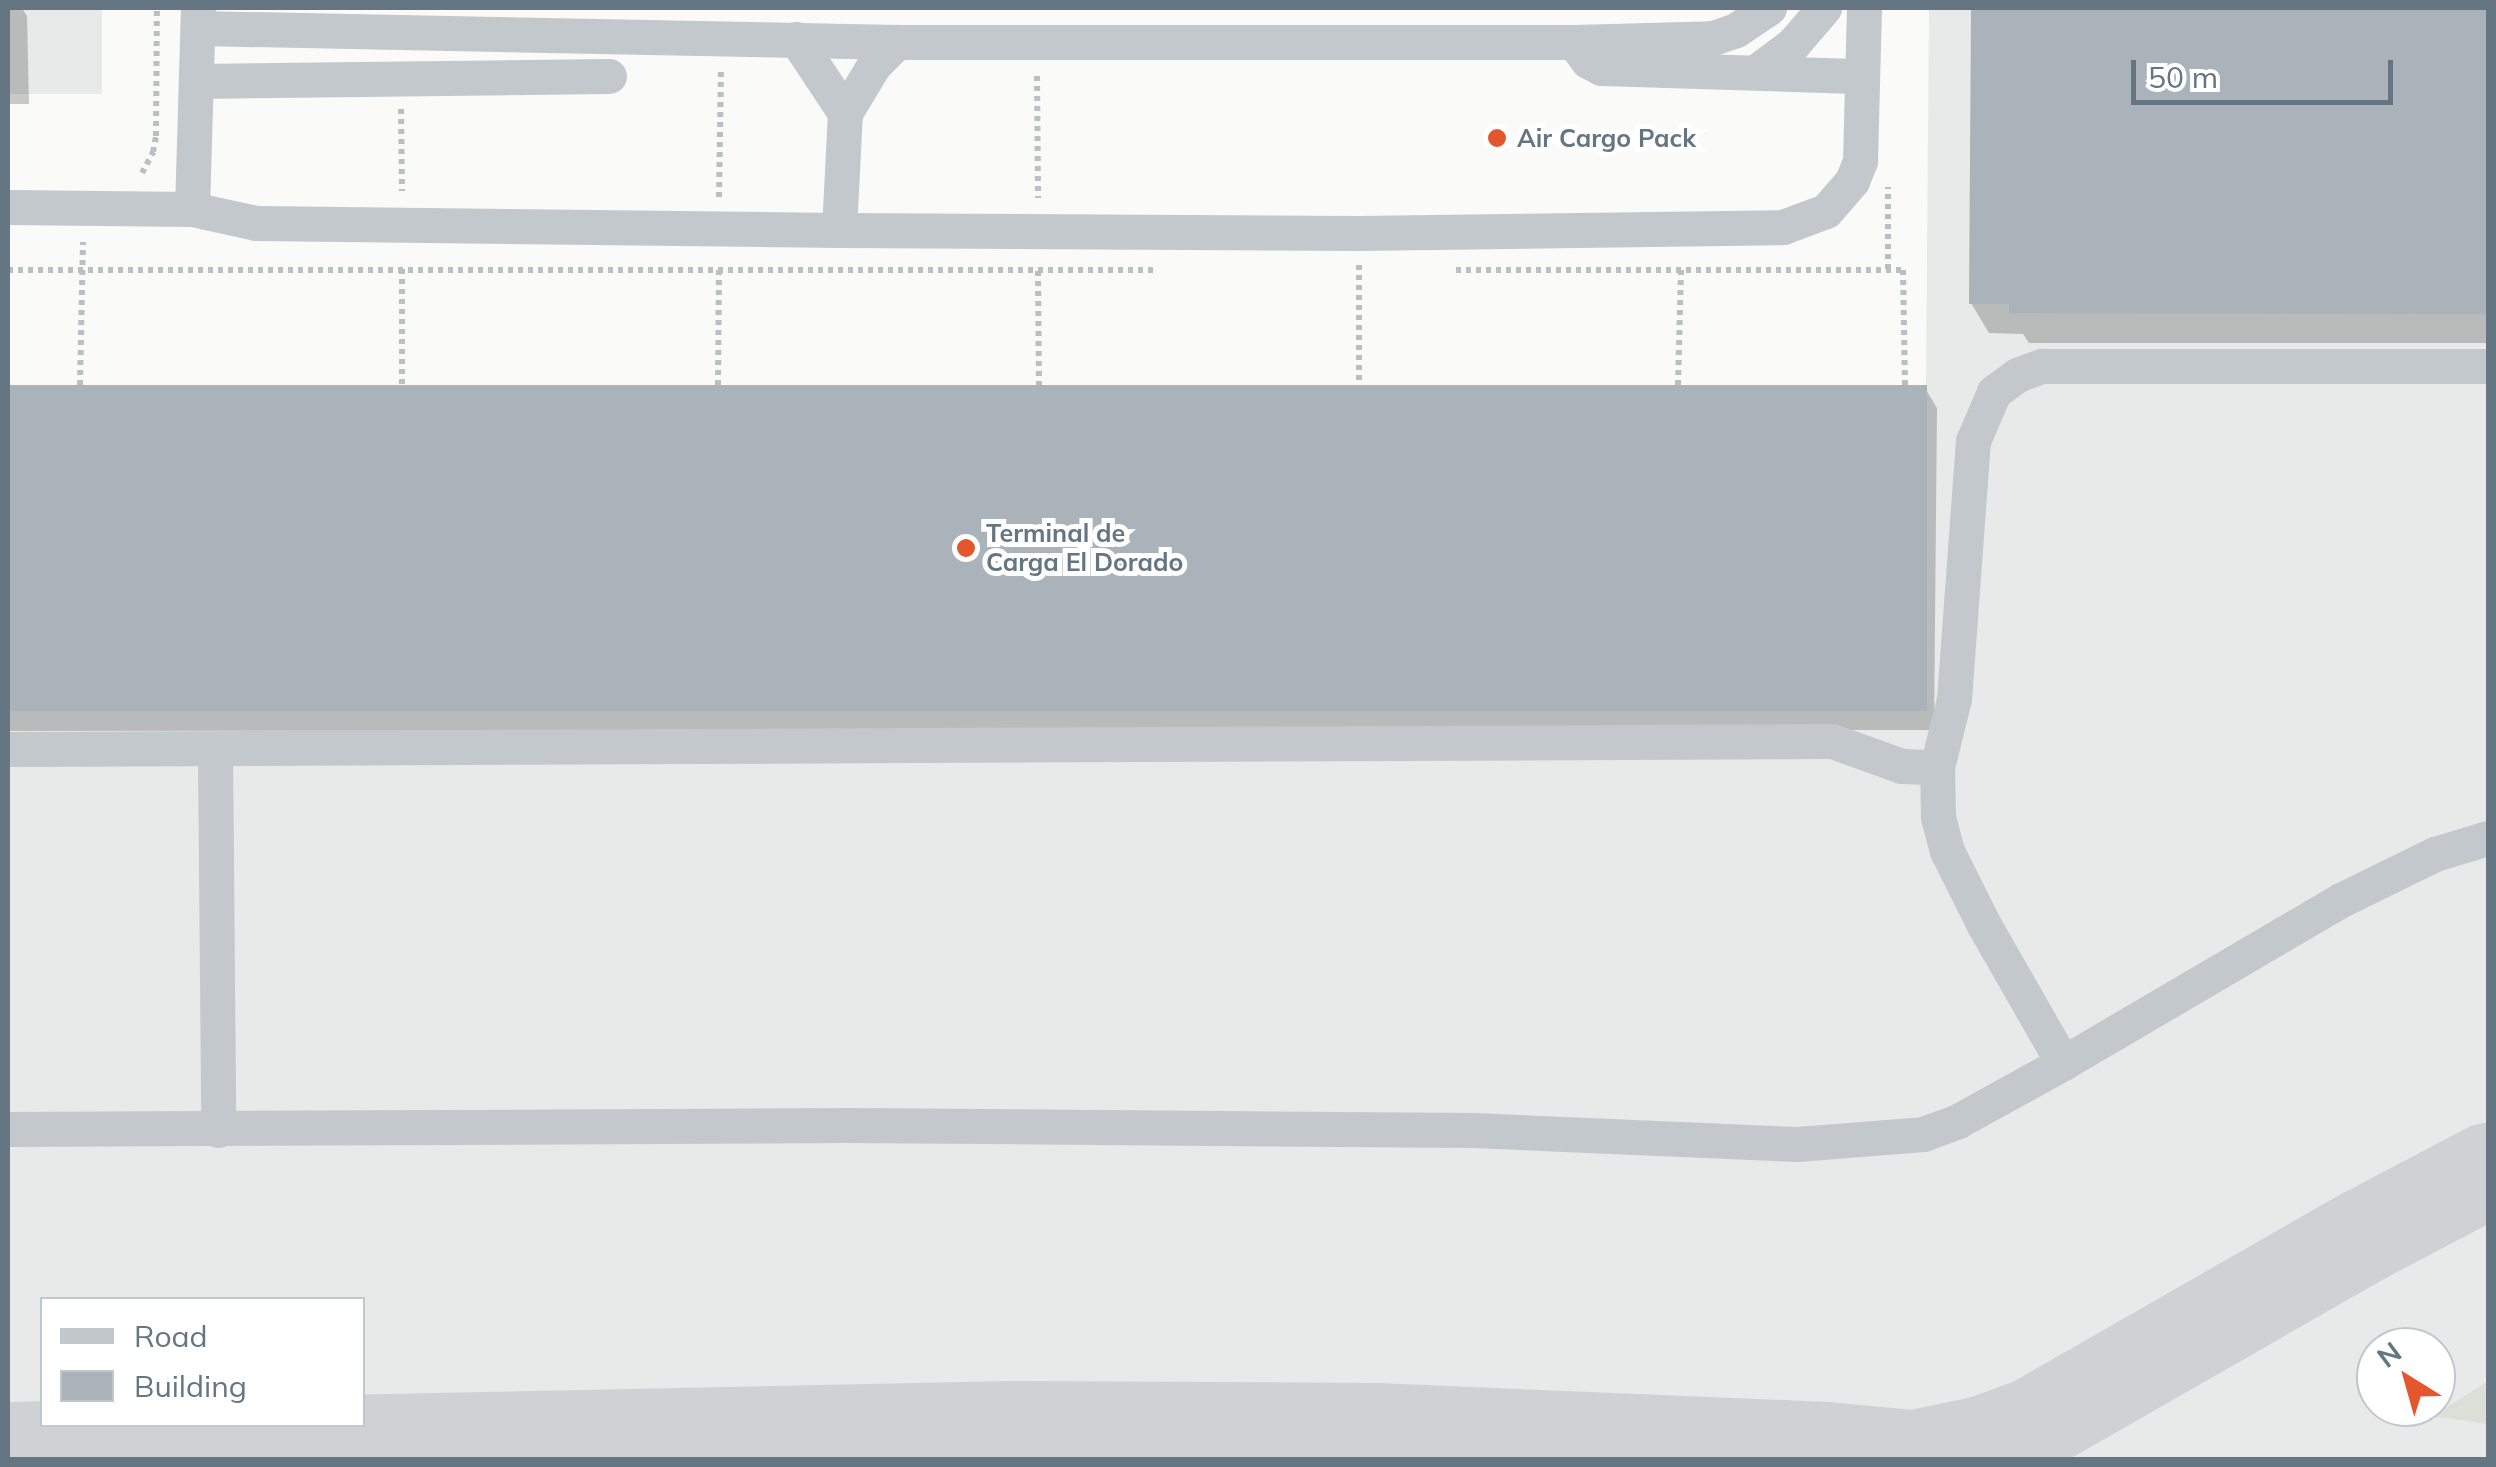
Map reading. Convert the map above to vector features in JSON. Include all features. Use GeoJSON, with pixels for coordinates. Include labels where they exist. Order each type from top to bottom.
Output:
{"type":"FeatureCollection","features":[{"type":"Feature","properties":{"kind":"lane"},"geometry":{"type":"LineString","coordinates":[[192,209],[198,18],[897,42],[1574,42],[1714,38],[1736,30],[1769,8]]}},
{"type":"Feature","properties":{"kind":"lane"},"geometry":{"type":"LineString","coordinates":[[1757,71],[1793,44],[1824,8]]}},
{"type":"Feature","properties":{"kind":"lane"},"geometry":{"type":"LineString","coordinates":[[8,208],[192,209],[256,223],[839,230],[1358,233],[1782,227],[1806,222],[1826,211],[1852,181],[1860,161],[1864,8]]}},
{"type":"Feature","properties":{"kind":"lane"},"geometry":{"type":"LineString","coordinates":[[796,39],[846,113]]}},
{"type":"Feature","properties":{"kind":"lane"},"geometry":{"type":"LineString","coordinates":[[839,230],[846,113],[867,74],[897,42]]}},
{"type":"Feature","properties":{"kind":"lane"},"geometry":{"type":"LineString","coordinates":[[1574,42],[1588,61],[1601,68],[1862,76]]}},
{"type":"Feature","properties":{"kind":"lane"},"geometry":{"type":"LineString","coordinates":[[196,80],[608,76]]}},
{"type":"Feature","properties":{"kind":"lane"},"geometry":{"type":"LineString","coordinates":[[2062,1062],[1947,851],[1938,817],[1937,767],[1954,699],[1972,441],[1988,402],[2005,384],[2042,366],[2488,366]]}},
{"type":"Feature","properties":{"kind":"lane"},"geometry":{"type":"LineString","coordinates":[[8,750],[1832,741],[1902,766],[1937,767]]}},
{"type":"Feature","properties":{"kind":"lane"},"geometry":{"type":"LineString","coordinates":[[216,750],[218,1130]]}},
{"type":"Feature","properties":{"kind":"lane"},"geometry":{"type":"LineString","coordinates":[[8,1129],[846,1125],[1474,1130],[1797,1144],[1941,1130],[2341,900],[2435,854],[2488,838]]}},
{"type":"Feature","properties":{"kind":"path"},"geometry":{"type":"LineString","coordinates":[[1358,233],[1360,385]]}},
{"type":"Feature","properties":{"kind":"path"},"geometry":{"type":"LineString","coordinates":[[8,270],[1170,270]]}},
{"type":"Feature","properties":{"kind":"path"},"geometry":{"type":"LineString","coordinates":[[1340,270],[1378,270]]}},
{"type":"Feature","properties":{"kind":"path"},"geometry":{"type":"LineString","coordinates":[[1454,270],[1903,270],[1905,385]]}},
{"type":"Feature","properties":{"kind":"path"},"geometry":{"type":"LineString","coordinates":[[1678,386],[1681,270]]}},
{"type":"Feature","properties":{"kind":"shaded area"},"geometry":{"type":"Polygon","coordinates":[[[8,8],[102,8],[102,94],[8,94],[8,8]]]}},
{"type":"Feature","properties":{"kind":"shaded area"},"geometry":{"type":"Polygon","coordinates":[[[1929,8],[2488,8],[2488,1459],[8,1459],[8,385],[1926,385],[1929,8]]]}},
{"type":"Feature","properties":{"kind":"shaded area"},"geometry":{"type":"Polygon","coordinates":[[[2488,1381],[2488,1424],[2456,1419],[2456,1401],[2488,1381]]]}},
{"type":"Feature","properties":{"kind":"building"},"geometry":{"type":"Polygon","coordinates":[[[1971,8],[2488,8],[2488,314],[2009,313],[2009,304],[1969,304],[1971,8]]]}},
{"type":"Feature","properties":{"kind":"building","name":"Terminal de Carga El Dorado"},"geometry":{"type":"Polygon","coordinates":[[[8,385],[1927,385],[1927,711],[8,711],[8,385]]]}},
{"type":"Feature","properties":{"kind":"taxiway"},"geometry":{"type":"LineString","coordinates":[[1924,1455],[1982,1443],[2032,1425],[2364,1235],[2488,1170]]}},
{"type":"Feature","properties":{"kind":"taxiway"},"geometry":{"type":"LineString","coordinates":[[8,1449],[1011,1428],[1375,1430],[1826,1449],[1944,1460]]}},
{"type":"Feature","properties":{"kind":"place","name":"Air Cargo Pack"},"geometry":{"type":"Point","coordinates":[1497,138]}},
{"type":"Feature","properties":{"kind":"place","name":"Terminal de Carga El Dorado"},"geometry":{"type":"Point","coordinates":[966,548]}}]}
